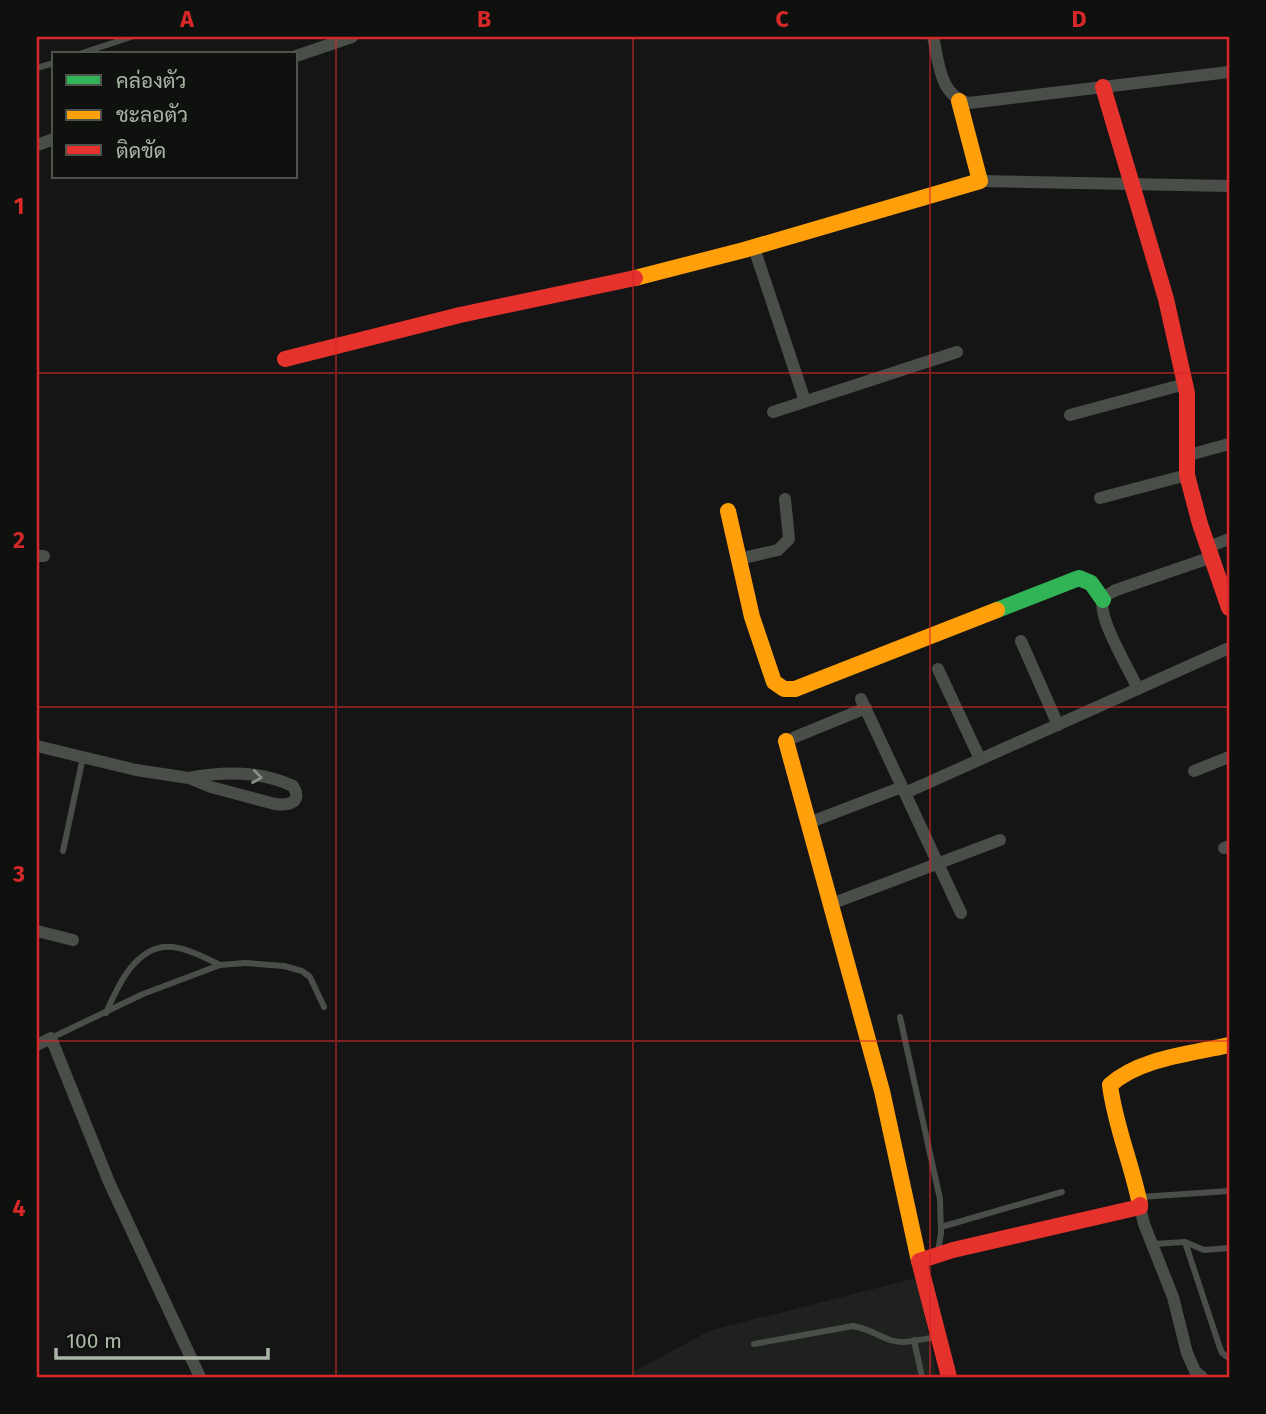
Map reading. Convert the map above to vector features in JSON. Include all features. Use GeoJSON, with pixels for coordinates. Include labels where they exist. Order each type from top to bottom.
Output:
{"type":"FeatureCollection","features":[{"type":"Feature","properties":{"kind":"street"},"geometry":{"type":"LineString","coordinates":[[298,55],[352,37]]}},
{"type":"Feature","properties":{"kind":"street"},"geometry":{"type":"LineString","coordinates":[[933,37],[945,85],[959,101],[982,103],[1229,72]]}},
{"type":"Feature","properties":{"kind":"street"},"geometry":{"type":"LineString","coordinates":[[1103,87],[1166,299],[1185,384],[1187,475],[1229,608]]}},
{"type":"Feature","properties":{"kind":"street"},"geometry":{"type":"LineString","coordinates":[[959,101],[981,181]]}},
{"type":"Feature","properties":{"kind":"street"},"geometry":{"type":"LineString","coordinates":[[285,359],[460,316],[626,281],[981,181],[1229,186]]}},
{"type":"Feature","properties":{"kind":"street"},"geometry":{"type":"LineString","coordinates":[[754,247],[805,401]]}},
{"type":"Feature","properties":{"kind":"street"},"geometry":{"type":"LineString","coordinates":[[773,412],[957,352]]}},
{"type":"Feature","properties":{"kind":"street"},"geometry":{"type":"LineString","coordinates":[[1070,415],[1185,384]]}},
{"type":"Feature","properties":{"kind":"street"},"geometry":{"type":"LineString","coordinates":[[1185,456],[1229,444]]}},
{"type":"Feature","properties":{"kind":"street"},"geometry":{"type":"LineString","coordinates":[[1100,498],[1187,475]]}},
{"type":"Feature","properties":{"kind":"street"},"geometry":{"type":"LineString","coordinates":[[739,559],[778,550],[789,539],[785,499]]}},
{"type":"Feature","properties":{"kind":"street"},"geometry":{"type":"LineString","coordinates":[[728,511],[752,617],[774,682],[784,689],[795,689],[1080,578],[1086,579],[1094,586],[1103,600],[1104,617],[1138,689]]}},
{"type":"Feature","properties":{"kind":"street"},"geometry":{"type":"LineString","coordinates":[[1103,600],[1107,594],[1210,552],[1229,539]]}},
{"type":"Feature","properties":{"kind":"street"},"geometry":{"type":"LineString","coordinates":[[1021,641],[1058,724]]}},
{"type":"Feature","properties":{"kind":"street"},"geometry":{"type":"LineString","coordinates":[[816,820],[980,760],[1229,648]]}},
{"type":"Feature","properties":{"kind":"street"},"geometry":{"type":"LineString","coordinates":[[939,669],[980,760]]}},
{"type":"Feature","properties":{"kind":"street"},"geometry":{"type":"LineString","coordinates":[[949,1377],[919,1261],[881,1091],[790,739],[863,704],[961,913]]}},
{"type":"Feature","properties":{"kind":"street"},"geometry":{"type":"LineString","coordinates":[[37,746],[164,775],[189,778],[229,773],[272,778],[293,786],[297,792],[296,799],[285,805],[275,804],[211,787],[189,778]]}},
{"type":"Feature","properties":{"kind":"street"},"geometry":{"type":"LineString","coordinates":[[1194,771],[1229,757]]}},
{"type":"Feature","properties":{"kind":"street"},"geometry":{"type":"LineString","coordinates":[[839,901],[1000,840]]}},
{"type":"Feature","properties":{"kind":"street"},"geometry":{"type":"LineString","coordinates":[[37,930],[73,940]]}},
{"type":"Feature","properties":{"kind":"street"},"geometry":{"type":"LineString","coordinates":[[37,1045],[51,1038],[109,1182],[200,1377]]}},
{"type":"Feature","properties":{"kind":"street"},"geometry":{"type":"LineString","coordinates":[[1202,1377],[1195,1371],[1187,1353],[1173,1297],[1139,1202],[1112,1103],[1110,1085],[1114,1079],[1137,1068],[1229,1045]]}},
{"type":"Feature","properties":{"kind":"street"},"geometry":{"type":"LineString","coordinates":[[919,1261],[1139,1202]]}},
{"type":"Feature","properties":{"kind":"lane"},"geometry":{"type":"LineString","coordinates":[[85,52],[131,37]]}},
{"type":"Feature","properties":{"kind":"lane"},"geometry":{"type":"LineString","coordinates":[[63,851],[83,757]]}},
{"type":"Feature","properties":{"kind":"lane"},"geometry":{"type":"LineString","coordinates":[[106,1013],[127,972],[144,955],[158,948],[183,949],[220,965]]}},
{"type":"Feature","properties":{"kind":"lane"},"geometry":{"type":"LineString","coordinates":[[51,1038],[142,994],[220,965],[246,963],[284,966],[302,971],[310,977],[324,1007]]}},
{"type":"Feature","properties":{"kind":"lane"},"geometry":{"type":"LineString","coordinates":[[900,1017],[938,1187],[941,1227],[937,1254]]}},
{"type":"Feature","properties":{"kind":"lane"},"geometry":{"type":"LineString","coordinates":[[1139,1202],[1229,1191]]}},
{"type":"Feature","properties":{"kind":"lane"},"geometry":{"type":"LineString","coordinates":[[941,1227],[1062,1192]]}},
{"type":"Feature","properties":{"kind":"lane"},"geometry":{"type":"LineString","coordinates":[[1153,1244],[1185,1242],[1204,1250],[1229,1248]]}},
{"type":"Feature","properties":{"kind":"lane"},"geometry":{"type":"LineString","coordinates":[[1185,1242],[1222,1353],[1229,1358]]}},
{"type":"Feature","properties":{"kind":"lane"},"geometry":{"type":"LineString","coordinates":[[754,1344],[853,1326],[868,1328],[891,1340],[902,1342],[939,1337]]}},
{"type":"Feature","properties":{"kind":"lane"},"geometry":{"type":"LineString","coordinates":[[914,1340],[922,1377]]}},
{"type":"Feature","properties":{"kind":"shaded area"},"geometry":{"type":"Polygon","coordinates":[[[917,1278],[937,1377],[633,1377],[633,1372],[711,1330],[917,1278]]]}},
{"type":"Feature","properties":{"kind":"traffic: fast"},"geometry":{"type":"LineString","coordinates":[[997,610],[1079,578],[1091,583],[1103,600]]}},
{"type":"Feature","properties":{"kind":"traffic: slow"},"geometry":{"type":"LineString","coordinates":[[635,278],[744,250],[980,181],[959,101]]}},
{"type":"Feature","properties":{"kind":"traffic: slow"},"geometry":{"type":"LineString","coordinates":[[728,511],[752,617],[774,682],[784,689],[795,689],[997,610]]}},
{"type":"Feature","properties":{"kind":"traffic: slow"},"geometry":{"type":"LineString","coordinates":[[786,741],[882,1091],[919,1261]]}},
{"type":"Feature","properties":{"kind":"traffic: slow"},"geometry":{"type":"LineString","coordinates":[[1140,1205],[1110,1085],[1122,1076],[1151,1063],[1229,1045]]}},
{"type":"Feature","properties":{"kind":"traffic: jam"},"geometry":{"type":"LineString","coordinates":[[1103,87],[1166,299],[1187,393],[1187,475],[1200,524],[1229,608]]}},
{"type":"Feature","properties":{"kind":"traffic: jam"},"geometry":{"type":"LineString","coordinates":[[285,359],[460,315],[635,278]]}},
{"type":"Feature","properties":{"kind":"traffic: jam"},"geometry":{"type":"LineString","coordinates":[[949,1377],[919,1261],[953,1250],[1140,1205]]}}]}
